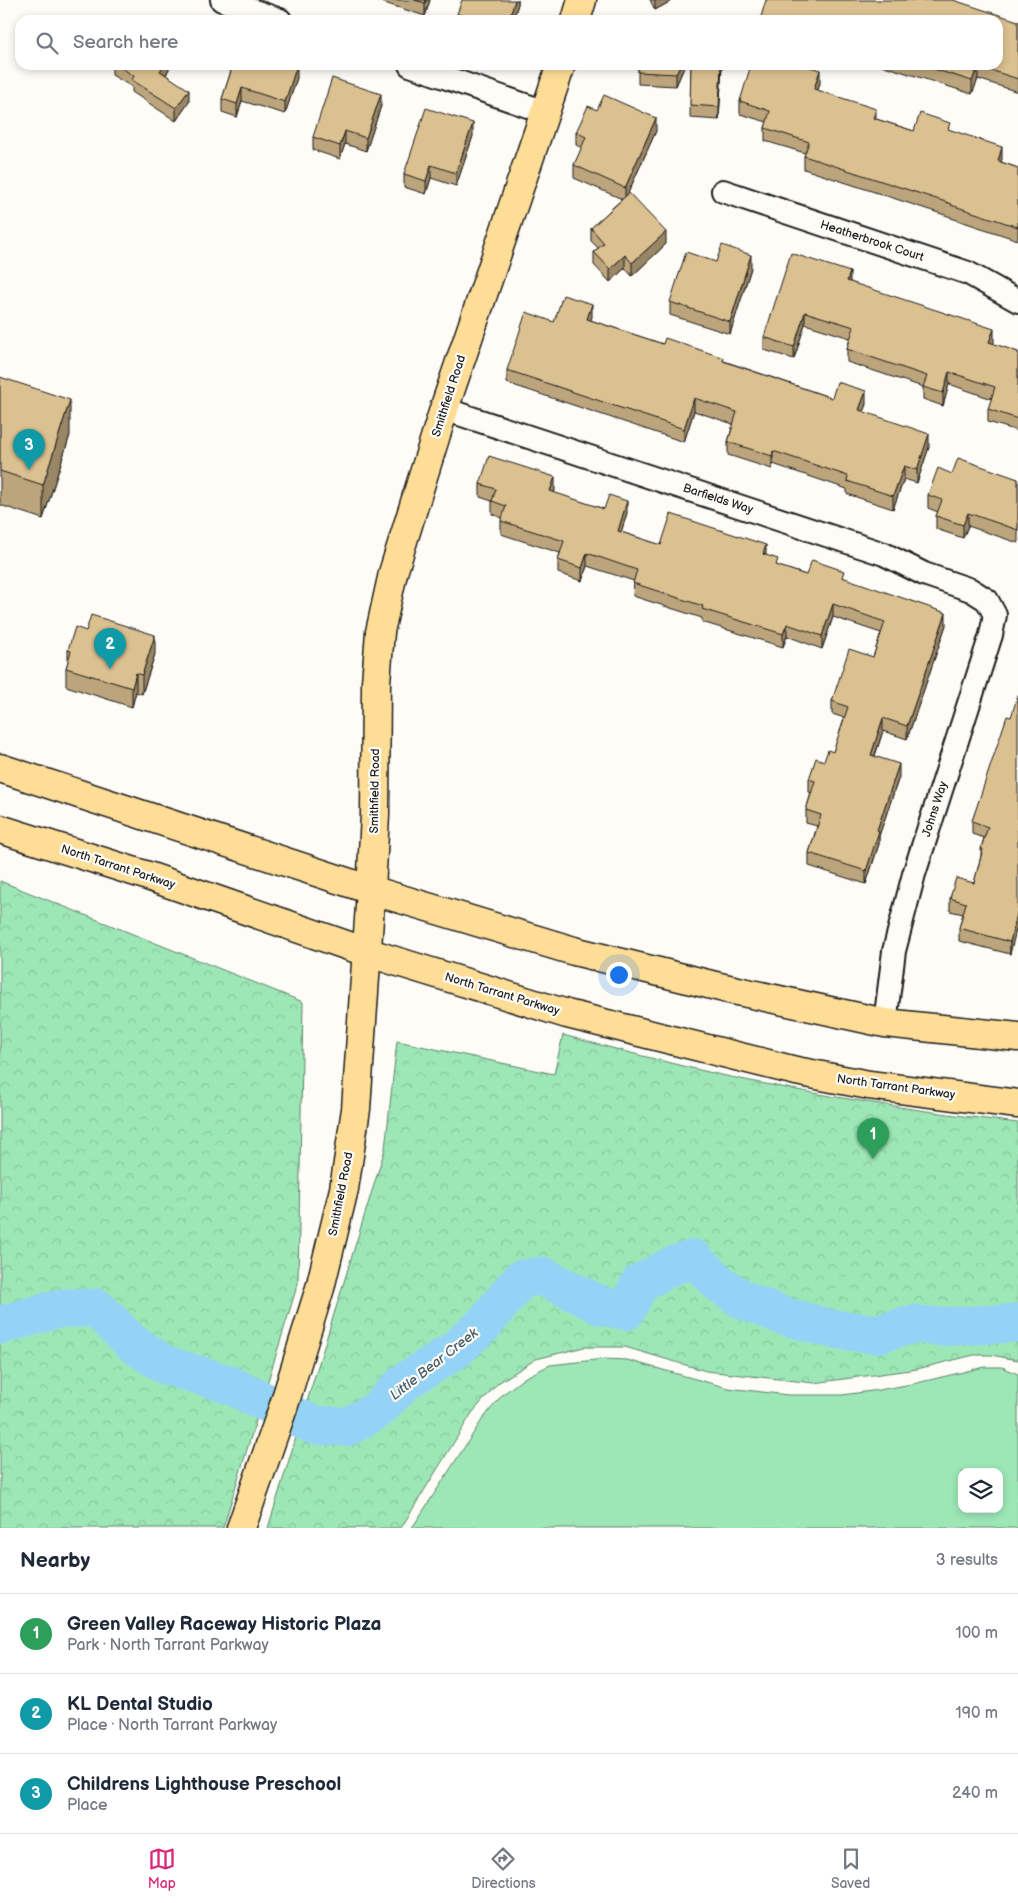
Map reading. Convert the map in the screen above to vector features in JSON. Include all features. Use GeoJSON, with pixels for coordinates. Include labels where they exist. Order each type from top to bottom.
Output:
{"type":"FeatureCollection","features":[{"type":"Feature","properties":{"kind":"main road"},"geometry":{"type":"LineString","coordinates":[[578,15],[582,0]]}},
{"type":"Feature","properties":{"kind":"main road","name":"Smithfield Road"},"geometry":{"type":"LineString","coordinates":[[241,1528],[283,1408],[320,1288],[344,1189],[356,1109],[371,890],[375,814],[376,682],[380,632],[393,573],[444,409],[559,70]]}},
{"type":"Feature","properties":{"kind":"main road"},"geometry":{"type":"LineString","coordinates":[[0,768],[371,890],[574,951],[724,988],[885,1023],[1018,1037]]}},
{"type":"Feature","properties":{"kind":"main road","name":"North Tarrant Parkway"},"geometry":{"type":"LineString","coordinates":[[0,829],[144,875],[366,952],[567,1014],[747,1060],[869,1085],[1018,1104]]}},
{"type":"Feature","properties":{"kind":"street"},"geometry":{"type":"LineString","coordinates":[[222,0],[266,15]]}},
{"type":"Feature","properties":{"kind":"street"},"geometry":{"type":"LineString","coordinates":[[424,70],[545,112]]}},
{"type":"Feature","properties":{"kind":"street","name":"Heatherbrook Court"},"geometry":{"type":"LineString","coordinates":[[723,191],[968,273],[1018,301]]}},
{"type":"Feature","properties":{"kind":"street","name":"Barfields Way"},"geometry":{"type":"LineString","coordinates":[[444,409],[884,554],[924,574],[971,590],[987,600]]}},
{"type":"Feature","properties":{"kind":"street","name":"Johns Way"},"geometry":{"type":"LineString","coordinates":[[885,1023],[894,951],[914,874],[992,635],[995,616],[987,600]]}},
{"type":"Feature","properties":{"kind":"green space"},"geometry":{"type":"Polygon","coordinates":[[[0,881],[303,1002],[298,1283],[223,1528],[0,1528],[0,881]]]}},
{"type":"Feature","properties":{"kind":"green space"},"geometry":{"type":"Polygon","coordinates":[[[563,1035],[681,1066],[758,1083],[869,1102],[1018,1123],[1018,1360],[991,1355],[974,1355],[917,1369],[814,1383],[706,1371],[625,1347],[584,1347],[536,1359],[498,1383],[472,1413],[401,1528],[268,1528],[385,1149],[397,1041],[554,1074],[563,1035]]]}},
{"type":"Feature","properties":{"kind":"green space"},"geometry":{"type":"Polygon","coordinates":[[[604,1359],[627,1360],[728,1388],[788,1395],[842,1395],[917,1383],[984,1367],[1002,1367],[1018,1374],[1018,1528],[412,1528],[482,1420],[502,1395],[524,1378],[550,1365],[604,1359]]]}},
{"type":"Feature","properties":{"kind":"building"},"geometry":{"type":"Polygon","coordinates":[[[415,0],[426,0],[425,3],[415,0]]]}},
{"type":"Feature","properties":{"kind":"building"},"geometry":{"type":"Polygon","coordinates":[[[462,0],[515,0],[510,15],[457,14],[462,0]]]}},
{"type":"Feature","properties":{"kind":"building"},"geometry":{"type":"Polygon","coordinates":[[[766,0],[953,0],[999,15],[762,15],[766,0]]]}},
{"type":"Feature","properties":{"kind":"building"},"geometry":{"type":"Polygon","coordinates":[[[1003,16],[1018,21],[1018,79],[990,70],[1003,70],[1003,16]]]}},
{"type":"Feature","properties":{"kind":"building"},"geometry":{"type":"Polygon","coordinates":[[[125,70],[161,70],[189,90],[176,108],[132,80],[134,76],[125,70]]]}},
{"type":"Feature","properties":{"kind":"building"},"geometry":{"type":"Polygon","coordinates":[[[231,70],[295,70],[285,102],[242,88],[237,104],[222,99],[231,70]]]}},
{"type":"Feature","properties":{"kind":"building"},"geometry":{"type":"Polygon","coordinates":[[[638,70],[678,70],[676,74],[638,72],[638,70]]]}},
{"type":"Feature","properties":{"kind":"building"},"geometry":{"type":"Polygon","coordinates":[[[691,70],[721,70],[719,107],[690,105],[691,70]]]}},
{"type":"Feature","properties":{"kind":"building"},"geometry":{"type":"Polygon","coordinates":[[[749,70],[820,70],[814,89],[876,109],[873,118],[914,131],[920,113],[950,123],[948,129],[1002,147],[998,161],[1018,168],[1018,227],[804,156],[809,142],[765,128],[770,111],[740,101],[749,70]]]}},
{"type":"Feature","properties":{"kind":"building"},"geometry":{"type":"Polygon","coordinates":[[[937,70],[976,70],[972,81],[937,70]]]}},
{"type":"Feature","properties":{"kind":"building"},"geometry":{"type":"Polygon","coordinates":[[[332,78],[381,94],[366,138],[345,131],[340,146],[313,137],[332,78]]]}},
{"type":"Feature","properties":{"kind":"building"},"geometry":{"type":"Polygon","coordinates":[[[604,95],[656,118],[625,188],[574,165],[586,137],[576,132],[588,106],[597,110],[604,95]]]}},
{"type":"Feature","properties":{"kind":"building"},"geometry":{"type":"Polygon","coordinates":[[[426,108],[473,123],[456,173],[431,165],[426,181],[404,174],[426,108]]]}},
{"type":"Feature","properties":{"kind":"building"},"geometry":{"type":"Polygon","coordinates":[[[629,193],[666,232],[632,263],[625,255],[610,269],[594,252],[604,243],[591,228],[629,193]]]}},
{"type":"Feature","properties":{"kind":"building"},"geometry":{"type":"Polygon","coordinates":[[[722,245],[751,255],[730,322],[670,302],[686,252],[716,262],[722,245]]]}},
{"type":"Feature","properties":{"kind":"building"},"geometry":{"type":"Polygon","coordinates":[[[791,253],[850,272],[847,281],[994,329],[989,342],[1018,352],[1018,419],[988,409],[995,387],[949,372],[943,393],[923,387],[927,376],[847,349],[854,327],[805,312],[794,347],[764,337],[791,253]]]}},
{"type":"Feature","properties":{"kind":"building"},"geometry":{"type":"Polygon","coordinates":[[[563,295],[592,304],[587,319],[663,344],[665,338],[724,358],[723,361],[832,398],[837,382],[866,391],[859,410],[929,434],[917,470],[904,466],[893,496],[847,481],[848,476],[773,451],[772,456],[728,442],[737,412],[694,398],[684,429],[507,370],[526,312],[554,322],[563,295]]]}},
{"type":"Feature","properties":{"kind":"building"},"geometry":{"type":"Polygon","coordinates":[[[0,377],[70,400],[43,485],[0,471],[0,377]]]}},
{"type":"Feature","properties":{"kind":"building"},"geometry":{"type":"Polygon","coordinates":[[[489,456],[555,477],[550,491],[604,509],[609,495],[627,501],[618,531],[661,545],[671,514],[766,545],[763,554],[778,559],[776,565],[806,575],[812,560],[844,571],[842,577],[946,613],[907,726],[883,718],[871,755],[899,764],[877,830],[879,831],[866,871],[809,853],[821,815],[806,810],[815,781],[809,779],[816,758],[824,761],[828,750],[833,752],[848,707],[832,701],[849,649],[873,657],[885,622],[833,604],[822,636],[787,624],[783,634],[702,609],[703,606],[633,583],[637,570],[587,553],[582,568],[558,560],[564,541],[501,521],[506,506],[492,501],[496,489],[480,484],[489,456]]]}},
{"type":"Feature","properties":{"kind":"building"},"geometry":{"type":"Polygon","coordinates":[[[958,458],[1018,479],[1018,530],[968,513],[963,525],[936,516],[942,500],[928,495],[938,468],[952,474],[958,458]]]}},
{"type":"Feature","properties":{"kind":"building"},"geometry":{"type":"Polygon","coordinates":[[[91,615],[155,635],[142,675],[136,673],[132,688],[66,668],[71,651],[68,650],[75,627],[86,631],[91,615]]]}},
{"type":"Feature","properties":{"kind":"building"},"geometry":{"type":"Polygon","coordinates":[[[1018,695],[1018,910],[1010,942],[959,928],[966,903],[950,898],[956,878],[974,883],[983,849],[981,848],[988,827],[972,821],[1007,716],[1011,717],[1018,695]]]}},
{"type":"Feature","properties":{"kind":"waterway","name":"Little Bear Creek"},"geometry":{"type":"LineString","coordinates":[[0,1325],[61,1308],[97,1308],[131,1342],[165,1365],[228,1384],[313,1425],[347,1427],[376,1411],[406,1381],[454,1351],[484,1324],[521,1279],[542,1276],[602,1306],[626,1311],[640,1283],[674,1265],[694,1259],[720,1284],[743,1300],[784,1316],[832,1329],[876,1334],[914,1324],[938,1327],[1018,1323]]}},
{"type":"Feature","properties":{"kind":"place","name":"Childrens Lighthouse Preschool"},"geometry":{"type":"Point","coordinates":[29,470]}},
{"type":"Feature","properties":{"kind":"place","name":"KL Dental Studio"},"geometry":{"type":"Point","coordinates":[110,669]}},
{"type":"Feature","properties":{"kind":"place","name":"Green Valley Raceway Historic Plaza"},"geometry":{"type":"Point","coordinates":[873,1159]}}]}
